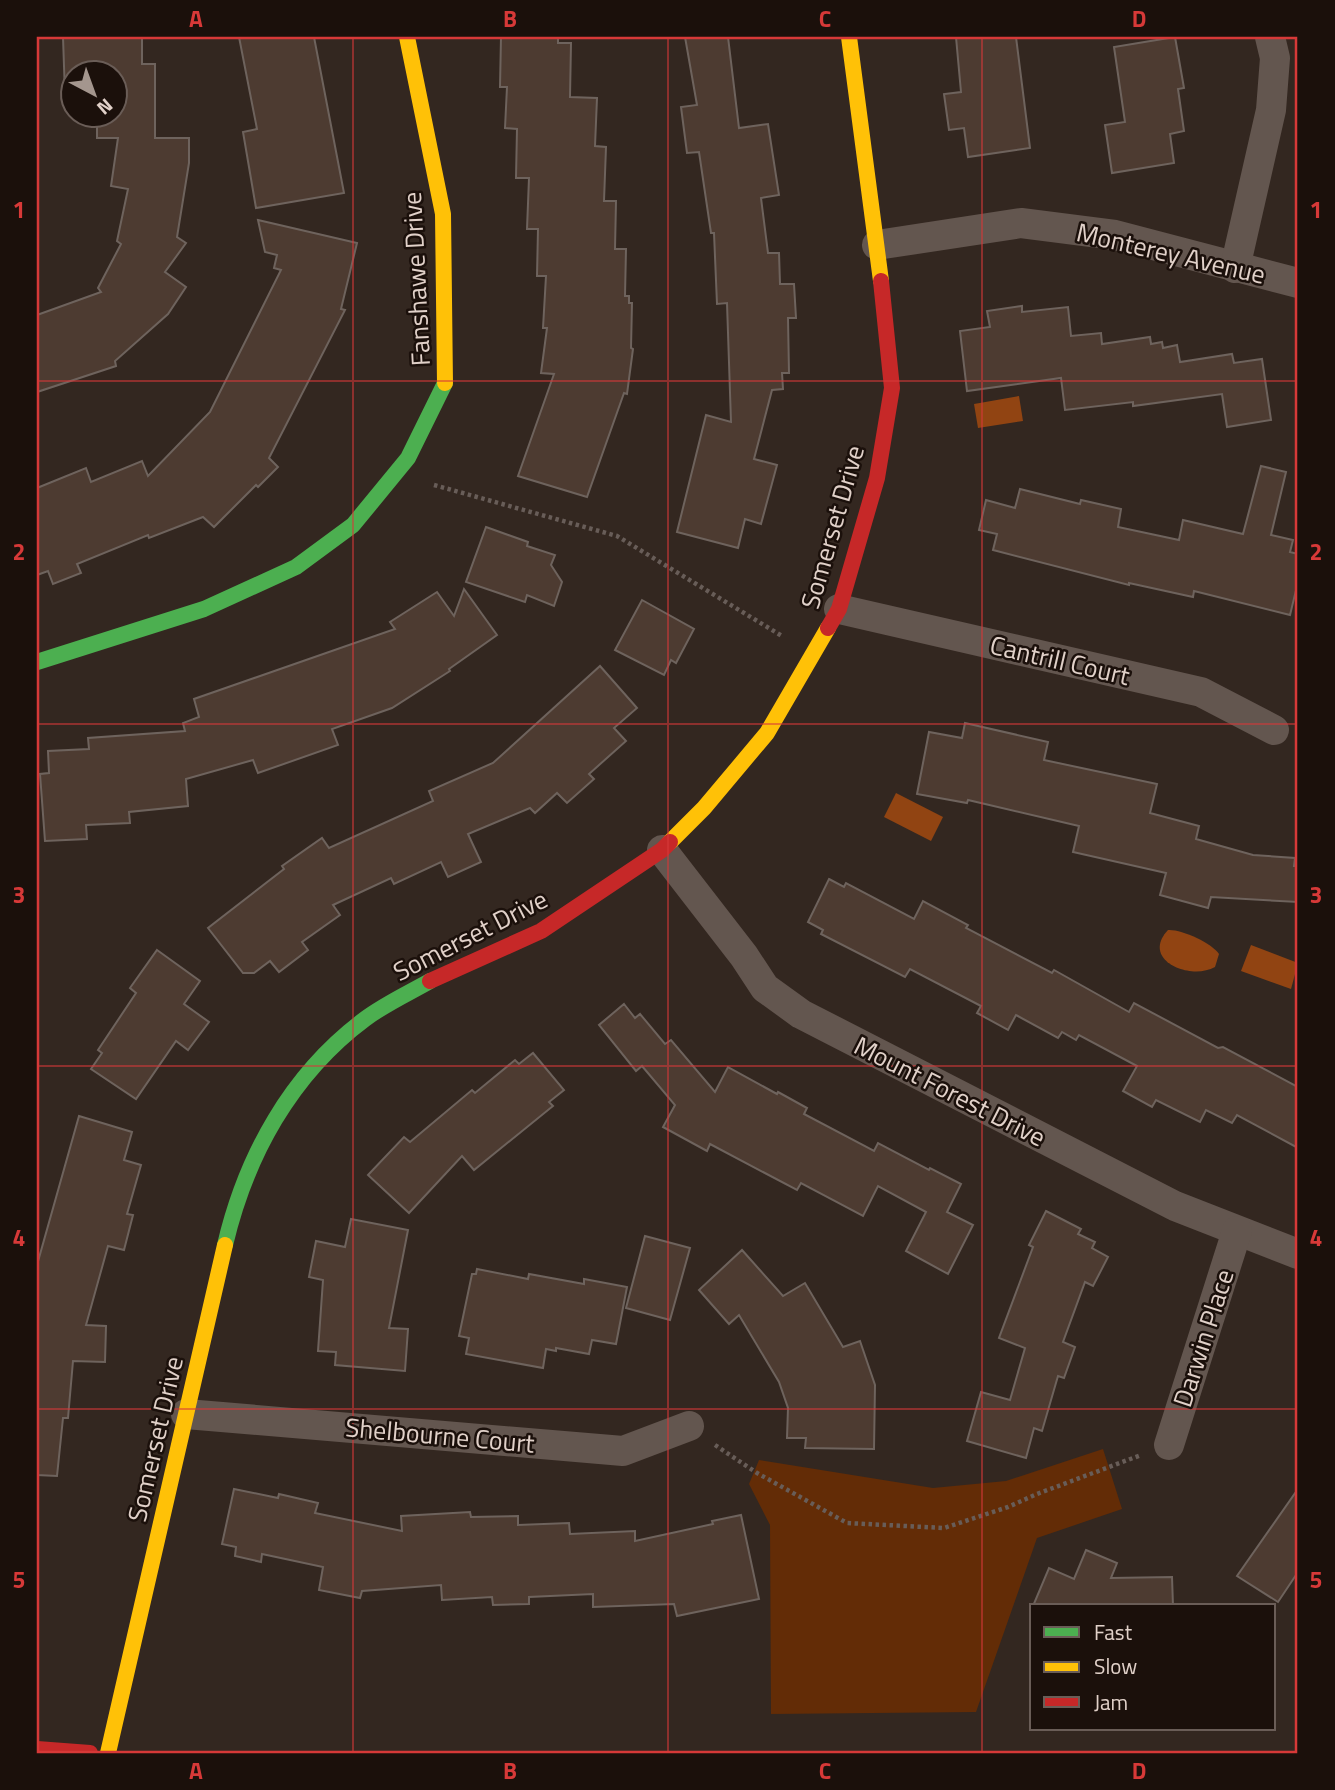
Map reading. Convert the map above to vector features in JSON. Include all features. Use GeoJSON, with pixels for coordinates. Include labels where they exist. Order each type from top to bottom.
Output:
{"type":"FeatureCollection","features":[{"type":"Feature","properties":{"kind":"street","name":"Fanshawe Drive"},"geometry":{"type":"LineString","coordinates":[[37,662],[204,609],[296,567],[353,526],[408,458],[445,384],[443,214],[407,37]]}},
{"type":"Feature","properties":{"kind":"street","name":"Somerset Drive"},"geometry":{"type":"LineString","coordinates":[[108,1753],[234,1208],[255,1154],[274,1120],[314,1063],[366,1018],[429,982],[541,931],[662,850],[704,808],[767,733],[839,609],[877,478],[892,388],[877,245],[849,37]]}},
{"type":"Feature","properties":{"kind":"street"},"geometry":{"type":"LineString","coordinates":[[1235,268],[1271,110],[1275,58],[1270,37]]}},
{"type":"Feature","properties":{"kind":"street","name":"Monterey Avenue"},"geometry":{"type":"LineString","coordinates":[[877,245],[1021,223],[1115,235],[1298,283]]}},
{"type":"Feature","properties":{"kind":"street","name":"Cantrill Court"},"geometry":{"type":"LineString","coordinates":[[839,609],[1201,692],[1274,730]]}},
{"type":"Feature","properties":{"kind":"street","name":"Mount Forest Drive"},"geometry":{"type":"LineString","coordinates":[[662,850],[744,956],[765,988],[801,1014],[1175,1206],[1298,1254]]}},
{"type":"Feature","properties":{"kind":"street","name":"Darwin Place"},"geometry":{"type":"LineString","coordinates":[[1170,1444],[1237,1231]]}},
{"type":"Feature","properties":{"kind":"street","name":"Shelbourne Court"},"geometry":{"type":"LineString","coordinates":[[186,1414],[622,1451],[689,1426]]}},
{"type":"Feature","properties":{"kind":"street"},"geometry":{"type":"LineString","coordinates":[[37,1749],[90,1753]]}},
{"type":"Feature","properties":{"kind":"path"},"geometry":{"type":"LineString","coordinates":[[395,475],[617,536],[813,654]]}},
{"type":"Feature","properties":{"kind":"path"},"geometry":{"type":"LineString","coordinates":[[689,1426],[757,1473],[847,1523],[944,1528],[1008,1507],[1170,1444]]}},
{"type":"Feature","properties":{"kind":"shaded area"},"geometry":{"type":"Polygon","coordinates":[[[1019,396],[1023,421],[978,428],[974,404],[1019,396]]]}},
{"type":"Feature","properties":{"kind":"shaded area"},"geometry":{"type":"Polygon","coordinates":[[[896,793],[943,817],[931,841],[884,817],[896,793]]]}},
{"type":"Feature","properties":{"kind":"shaded area"},"geometry":{"type":"Polygon","coordinates":[[[1168,930],[1188,934],[1210,945],[1219,954],[1215,967],[1205,971],[1193,971],[1172,965],[1164,959],[1160,950],[1161,941],[1168,930]]]}},
{"type":"Feature","properties":{"kind":"shaded area"},"geometry":{"type":"Polygon","coordinates":[[[1251,945],[1298,963],[1291,989],[1241,971],[1251,945]]]}},
{"type":"Feature","properties":{"kind":"shaded area"},"geometry":{"type":"Polygon","coordinates":[[[1103,1449],[1122,1509],[1037,1538],[976,1712],[771,1714],[770,1525],[749,1484],[759,1460],[933,1488],[1006,1481],[1103,1449]]]}},
{"type":"Feature","properties":{"kind":"building"},"geometry":{"type":"Polygon","coordinates":[[[63,37],[142,37],[142,64],[155,64],[155,138],[189,138],[189,163],[177,237],[186,243],[165,272],[186,287],[168,314],[115,361],[116,366],[37,392],[37,315],[101,292],[98,288],[121,244],[117,241],[128,189],[111,186],[118,138],[97,138],[97,130],[130,130],[130,60],[64,60],[63,37]]]}},
{"type":"Feature","properties":{"kind":"building"},"geometry":{"type":"Polygon","coordinates":[[[239,37],[314,37],[344,193],[256,208],[243,132],[257,129],[239,37]]]}},
{"type":"Feature","properties":{"kind":"building"},"geometry":{"type":"Polygon","coordinates":[[[501,37],[558,37],[558,43],[571,43],[570,97],[597,98],[595,146],[606,147],[604,201],[616,201],[615,249],[626,249],[625,296],[629,296],[629,303],[632,303],[633,349],[627,394],[624,393],[587,497],[518,476],[554,374],[541,373],[547,328],[543,328],[546,276],[537,276],[538,229],[527,229],[529,178],[516,178],[517,129],[505,128],[507,87],[500,87],[501,37]]]}},
{"type":"Feature","properties":{"kind":"building"},"geometry":{"type":"Polygon","coordinates":[[[685,37],[728,37],[739,128],[768,124],[779,195],[761,198],[768,253],[779,253],[780,284],[794,284],[796,318],[788,318],[789,373],[782,373],[783,389],[772,390],[754,459],[777,465],[761,524],[745,519],[738,548],[677,532],[706,415],[731,422],[727,303],[717,304],[714,233],[711,233],[699,152],[687,153],[681,107],[697,105],[685,37]]]}},
{"type":"Feature","properties":{"kind":"building"},"geometry":{"type":"Polygon","coordinates":[[[956,37],[1016,37],[1030,148],[968,157],[964,128],[949,130],[944,94],[961,92],[956,37]]]}},
{"type":"Feature","properties":{"kind":"building"},"geometry":{"type":"Polygon","coordinates":[[[1175,37],[1184,88],[1178,89],[1184,131],[1170,134],[1174,163],[1112,173],[1105,125],[1125,122],[1114,47],[1175,37]]]}},
{"type":"Feature","properties":{"kind":"building"},"geometry":{"type":"Polygon","coordinates":[[[258,220],[357,243],[341,309],[345,310],[269,458],[278,467],[214,527],[203,517],[149,538],[148,535],[77,564],[81,573],[53,584],[48,571],[37,575],[37,488],[86,468],[91,482],[142,461],[148,476],[210,412],[281,270],[274,268],[277,255],[265,252],[258,220]]]}},
{"type":"Feature","properties":{"kind":"building"},"geometry":{"type":"Polygon","coordinates":[[[1022,306],[1022,312],[1068,307],[1071,336],[1101,333],[1102,344],[1150,337],[1151,344],[1162,342],[1163,348],[1177,345],[1180,362],[1232,354],[1234,363],[1262,359],[1271,420],[1227,427],[1222,394],[1133,406],[1133,402],[1065,410],[1061,378],[967,391],[960,331],[990,327],[987,311],[1022,306]]]}},
{"type":"Feature","properties":{"kind":"building"},"geometry":{"type":"Polygon","coordinates":[[[1261,466],[1286,472],[1271,535],[1293,540],[1290,552],[1298,554],[1298,582],[1290,615],[1194,591],[1193,597],[1129,585],[993,550],[997,534],[979,530],[986,500],[1015,508],[1020,489],[1080,504],[1081,500],[1121,509],[1118,527],[1179,540],[1183,520],[1243,534],[1261,466]]]}},
{"type":"Feature","properties":{"kind":"building"},"geometry":{"type":"Polygon","coordinates":[[[486,527],[528,542],[527,546],[555,555],[551,565],[562,582],[554,606],[527,595],[525,602],[466,582],[486,527]]]}},
{"type":"Feature","properties":{"kind":"building"},"geometry":{"type":"Polygon","coordinates":[[[464,589],[497,635],[449,669],[450,671],[392,708],[332,729],[338,745],[258,773],[253,760],[186,779],[188,806],[129,812],[130,823],[86,825],[87,839],[45,841],[40,774],[49,773],[48,751],[89,749],[88,738],[185,731],[183,723],[199,717],[194,699],[395,629],[390,622],[437,592],[454,616],[464,589]]]}},
{"type":"Feature","properties":{"kind":"building"},"geometry":{"type":"Polygon","coordinates":[[[642,600],[694,629],[676,663],[671,660],[664,675],[615,650],[642,600]]]}},
{"type":"Feature","properties":{"kind":"building"},"geometry":{"type":"Polygon","coordinates":[[[600,666],[637,708],[614,728],[626,741],[589,774],[594,779],[567,803],[557,793],[535,813],[530,808],[468,834],[481,862],[448,877],[441,862],[394,884],[391,878],[333,905],[340,915],[302,942],[308,950],[279,972],[270,961],[254,973],[243,973],[208,928],[284,869],[282,866],[322,838],[329,848],[433,801],[429,791],[493,763],[600,666]]]}},
{"type":"Feature","properties":{"kind":"building"},"geometry":{"type":"Polygon","coordinates":[[[965,723],[1048,742],[1044,760],[1157,784],[1150,813],[1199,826],[1196,839],[1253,855],[1295,858],[1294,866],[1298,866],[1298,902],[1211,897],[1208,908],[1160,895],[1166,873],[1073,852],[1079,826],[968,800],[967,803],[917,794],[929,732],[962,738],[965,723]]]}},
{"type":"Feature","properties":{"kind":"building"},"geometry":{"type":"Polygon","coordinates":[[[829,879],[844,887],[846,883],[914,919],[923,901],[968,925],[966,928],[1052,973],[1054,970],[1129,1012],[1134,1003],[1298,1087],[1298,1148],[1237,1115],[1232,1123],[1206,1110],[1200,1122],[1156,1100],[1152,1107],[1123,1091],[1137,1066],[1079,1035],[1076,1040],[1062,1032],[1058,1038],[1016,1015],[1008,1030],[977,1013],[981,1006],[910,969],[905,977],[821,934],[823,930],[808,922],[829,879]]]}},
{"type":"Feature","properties":{"kind":"building"},"geometry":{"type":"Polygon","coordinates":[[[157,950],[200,981],[184,1004],[209,1022],[188,1050],[176,1041],[136,1099],[91,1069],[102,1053],[98,1050],[136,993],[130,988],[157,950]]]}},
{"type":"Feature","properties":{"kind":"building"},"geometry":{"type":"Polygon","coordinates":[[[624,1004],[635,1018],[640,1014],[665,1044],[671,1040],[715,1092],[728,1067],[807,1108],[804,1114],[874,1151],[878,1143],[961,1184],[947,1212],[973,1225],[948,1274],[906,1251],[926,1212],[878,1186],[863,1216],[801,1183],[797,1190],[710,1144],[707,1151],[663,1127],[675,1105],[642,1066],[636,1071],[599,1025],[624,1004]]]}},
{"type":"Feature","properties":{"kind":"building"},"geometry":{"type":"Polygon","coordinates":[[[533,1053],[564,1090],[549,1102],[553,1106],[474,1170],[462,1156],[409,1213],[368,1175],[404,1137],[410,1142],[472,1090],[475,1093],[515,1060],[519,1064],[533,1053]]]}},
{"type":"Feature","properties":{"kind":"building"},"geometry":{"type":"Polygon","coordinates":[[[79,1116],[132,1132],[124,1160],[141,1165],[127,1214],[133,1215],[124,1250],[108,1246],[86,1325],[106,1326],[105,1362],[73,1361],[68,1418],[63,1418],[57,1476],[37,1475],[37,1265],[79,1116]]]}},
{"type":"Feature","properties":{"kind":"building"},"geometry":{"type":"Polygon","coordinates":[[[1046,1211],[1081,1229],[1078,1234],[1095,1242],[1092,1248],[1108,1257],[1093,1286],[1085,1282],[1063,1342],[1075,1347],[1064,1378],[1058,1376],[1042,1431],[1034,1428],[1026,1458],[967,1441],[981,1392],[1010,1400],[1025,1348],[999,1338],[1033,1247],[1029,1245],[1046,1211]]]}},
{"type":"Feature","properties":{"kind":"building"},"geometry":{"type":"Polygon","coordinates":[[[351,1219],[408,1230],[389,1328],[408,1329],[405,1371],[335,1365],[336,1352],[318,1351],[323,1280],[309,1277],[316,1241],[345,1247],[351,1219]]]}},
{"type":"Feature","properties":{"kind":"building"},"geometry":{"type":"Polygon","coordinates":[[[645,1236],[690,1248],[670,1320],[626,1308],[645,1236]]]}},
{"type":"Feature","properties":{"kind":"building"},"geometry":{"type":"Polygon","coordinates":[[[742,1250],[783,1296],[805,1283],[843,1347],[860,1341],[875,1385],[874,1449],[805,1448],[806,1438],[787,1438],[788,1408],[779,1382],[739,1315],[729,1324],[699,1290],[742,1250]]]}},
{"type":"Feature","properties":{"kind":"building"},"geometry":{"type":"Polygon","coordinates":[[[477,1269],[528,1279],[529,1274],[584,1284],[584,1279],[627,1287],[616,1344],[592,1340],[589,1354],[556,1348],[556,1351],[546,1349],[543,1368],[466,1354],[469,1338],[459,1336],[472,1274],[476,1274],[477,1269]]]}},
{"type":"Feature","properties":{"kind":"building"},"geometry":{"type":"Polygon","coordinates":[[[234,1489],[278,1498],[279,1494],[318,1503],[315,1513],[402,1531],[401,1516],[470,1512],[471,1517],[518,1516],[518,1525],[569,1523],[570,1534],[635,1531],[635,1541],[741,1515],[759,1599],[677,1616],[674,1604],[593,1607],[593,1594],[529,1597],[529,1604],[493,1605],[492,1597],[442,1600],[441,1585],[362,1591],[360,1598],[319,1590],[323,1567],[262,1554],[261,1562],[235,1556],[236,1547],[222,1544],[234,1489]]]}},
{"type":"Feature","properties":{"kind":"building"},"geometry":{"type":"Polygon","coordinates":[[[1298,1489],[1298,1572],[1278,1602],[1237,1576],[1298,1489]]]}},
{"type":"Feature","properties":{"kind":"building"},"geometry":{"type":"Polygon","coordinates":[[[1086,1550],[1117,1563],[1111,1578],[1172,1577],[1173,1604],[1034,1604],[1049,1568],[1074,1579],[1086,1550]]]}},
{"type":"Feature","properties":{"kind":"traffic: fast"},"geometry":{"type":"LineString","coordinates":[[37,662],[204,609],[296,567],[353,525],[408,458],[445,383]]}},
{"type":"Feature","properties":{"kind":"traffic: fast"},"geometry":{"type":"LineString","coordinates":[[225,1245],[245,1180],[275,1119],[294,1091],[315,1065],[365,1019],[430,981]]}},
{"type":"Feature","properties":{"kind":"traffic: slow"},"geometry":{"type":"LineString","coordinates":[[407,37],[443,214],[445,383]]}},
{"type":"Feature","properties":{"kind":"traffic: slow"},"geometry":{"type":"LineString","coordinates":[[849,37],[881,281]]}},
{"type":"Feature","properties":{"kind":"traffic: slow"},"geometry":{"type":"LineString","coordinates":[[670,842],[704,808],[767,733],[828,628]]}},
{"type":"Feature","properties":{"kind":"traffic: slow"},"geometry":{"type":"LineString","coordinates":[[108,1753],[225,1245]]}},
{"type":"Feature","properties":{"kind":"traffic: jam"},"geometry":{"type":"LineString","coordinates":[[828,628],[839,609],[877,478],[892,388],[881,281]]}},
{"type":"Feature","properties":{"kind":"traffic: jam"},"geometry":{"type":"LineString","coordinates":[[430,981],[541,931],[670,842]]}},
{"type":"Feature","properties":{"kind":"traffic: jam"},"geometry":{"type":"LineString","coordinates":[[37,1749],[90,1753]]}}]}
